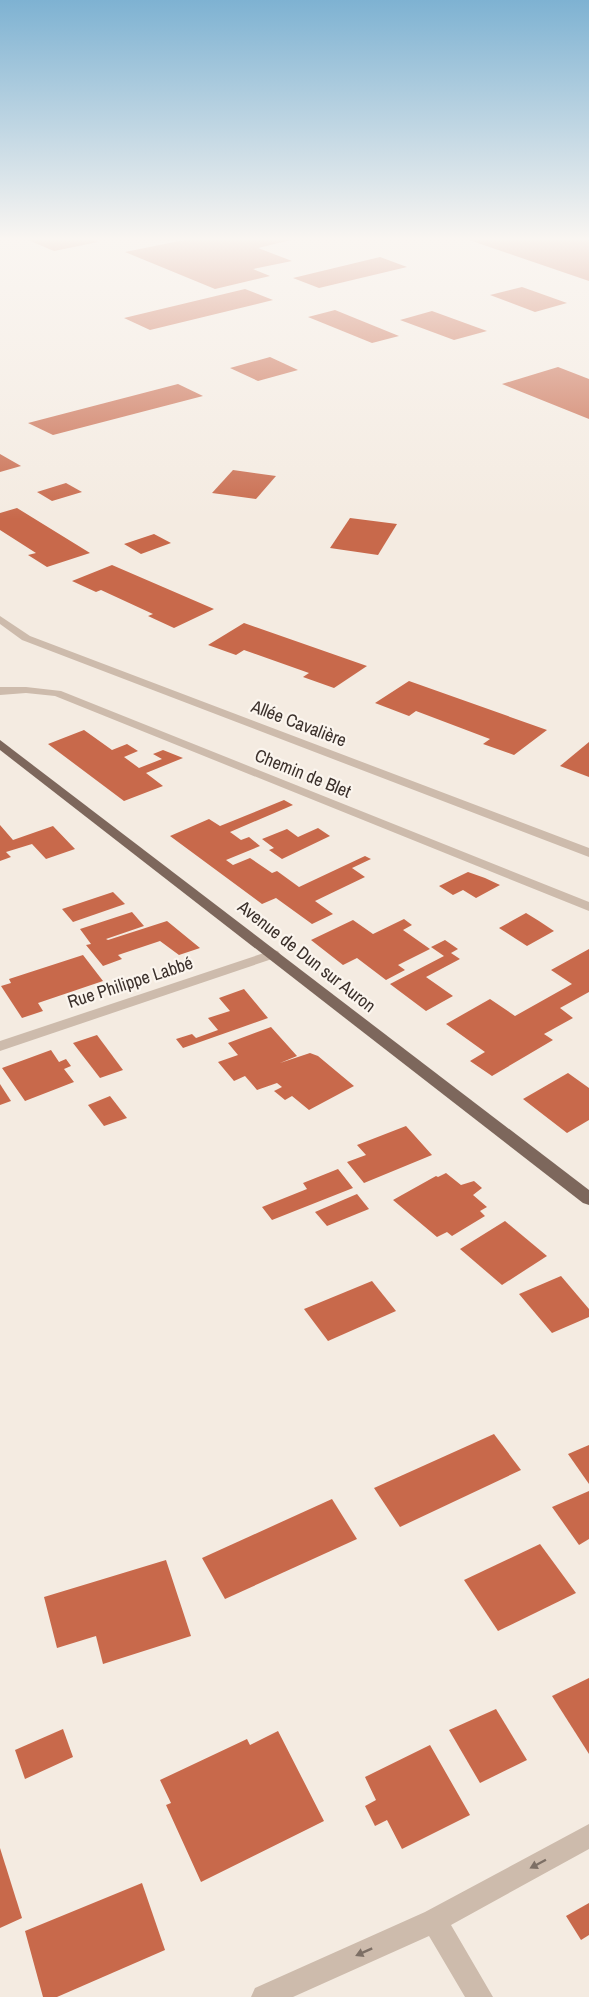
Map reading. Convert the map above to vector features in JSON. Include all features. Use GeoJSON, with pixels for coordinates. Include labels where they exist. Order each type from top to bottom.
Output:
{"type":"FeatureCollection","features":[{"type":"Feature","properties":{"kind":"main road","name":"Avenue de Dun sur Auron"},"geometry":{"type":"LineString","coordinates":[[0,744],[589,1199]]}},
{"type":"Feature","properties":{"kind":"street","name":"Allée Cavalière"},"geometry":{"type":"LineString","coordinates":[[0,619],[26,638],[589,853]]}},
{"type":"Feature","properties":{"kind":"street","name":"Chemin de Blet"},"geometry":{"type":"LineString","coordinates":[[0,691],[26,690],[57,693],[589,907]]}},
{"type":"Feature","properties":{"kind":"street","name":"Rue Philippe Labbé"},"geometry":{"type":"LineString","coordinates":[[0,1046],[273,954]]}},
{"type":"Feature","properties":{"kind":"street"},"geometry":{"type":"LineString","coordinates":[[264,1997],[434,1921],[589,1836]]}},
{"type":"Feature","properties":{"kind":"street"},"geometry":{"type":"LineString","coordinates":[[434,1921],[480,1997]]}},
{"type":"Feature","properties":{"kind":"building"},"geometry":{"type":"Polygon","coordinates":[[[348,333],[392,333],[399,336],[372,343],[348,333]]]}},
{"type":"Feature","properties":{"kind":"building"},"geometry":{"type":"Polygon","coordinates":[[[436,333],[479,333],[454,340],[436,333]]]}},
{"type":"Feature","properties":{"kind":"building"},"geometry":{"type":"Polygon","coordinates":[[[270,357],[298,370],[258,381],[230,368],[270,357]]]}},
{"type":"Feature","properties":{"kind":"building"},"geometry":{"type":"Polygon","coordinates":[[[558,367],[589,379],[589,419],[502,384],[558,367]]]}},
{"type":"Feature","properties":{"kind":"building"},"geometry":{"type":"Polygon","coordinates":[[[178,384],[203,396],[53,435],[28,423],[178,384]]]}},
{"type":"Feature","properties":{"kind":"building"},"geometry":{"type":"Polygon","coordinates":[[[0,454],[21,466],[0,472],[0,454]]]}},
{"type":"Feature","properties":{"kind":"building"},"geometry":{"type":"Polygon","coordinates":[[[233,470],[276,476],[256,499],[212,493],[233,470]]]}},
{"type":"Feature","properties":{"kind":"building"},"geometry":{"type":"Polygon","coordinates":[[[66,483],[82,492],[52,501],[37,492],[66,483]]]}},
{"type":"Feature","properties":{"kind":"building"},"geometry":{"type":"Polygon","coordinates":[[[17,508],[90,553],[47,567],[28,555],[36,553],[0,530],[0,513],[17,508]]]}},
{"type":"Feature","properties":{"kind":"building"},"geometry":{"type":"Polygon","coordinates":[[[350,518],[397,524],[378,555],[330,548],[350,518]]]}},
{"type":"Feature","properties":{"kind":"building"},"geometry":{"type":"Polygon","coordinates":[[[154,534],[171,543],[141,554],[124,544],[154,534]]]}},
{"type":"Feature","properties":{"kind":"building"},"geometry":{"type":"Polygon","coordinates":[[[112,565],[214,609],[174,628],[148,616],[153,614],[101,590],[96,592],[72,581],[112,565]]]}},
{"type":"Feature","properties":{"kind":"building"},"geometry":{"type":"Polygon","coordinates":[[[244,623],[367,666],[334,688],[303,677],[309,673],[244,650],[236,655],[208,645],[244,623]]]}},
{"type":"Feature","properties":{"kind":"building"},"geometry":{"type":"Polygon","coordinates":[[[409,681],[547,730],[514,755],[483,744],[490,739],[416,711],[409,716],[375,703],[409,681]]]}},
{"type":"Feature","properties":{"kind":"building"},"geometry":{"type":"Polygon","coordinates":[[[84,730],[112,750],[127,744],[138,751],[124,757],[139,768],[162,759],[153,754],[163,750],[183,758],[146,773],[163,786],[124,801],[48,744],[84,730]]]}},
{"type":"Feature","properties":{"kind":"building"},"geometry":{"type":"Polygon","coordinates":[[[589,742],[589,777],[560,766],[589,742]]]}},
{"type":"Feature","properties":{"kind":"building"},"geometry":{"type":"Polygon","coordinates":[[[284,800],[293,805],[230,832],[241,840],[249,837],[260,846],[226,860],[233,865],[250,858],[272,873],[277,871],[299,887],[365,856],[371,859],[352,868],[365,877],[315,901],[333,914],[312,924],[276,898],[262,904],[170,836],[209,819],[220,826],[284,800]]]}},
{"type":"Feature","properties":{"kind":"building"},"geometry":{"type":"Polygon","coordinates":[[[0,825],[13,840],[53,826],[75,849],[46,859],[32,844],[6,852],[11,857],[0,861],[0,825]]]}},
{"type":"Feature","properties":{"kind":"building"},"geometry":{"type":"Polygon","coordinates":[[[318,828],[330,836],[282,859],[269,850],[274,848],[262,839],[287,829],[298,837],[318,828]]]}},
{"type":"Feature","properties":{"kind":"building"},"geometry":{"type":"Polygon","coordinates":[[[468,872],[500,885],[476,898],[463,890],[453,895],[439,886],[468,872]]]}},
{"type":"Feature","properties":{"kind":"building"},"geometry":{"type":"Polygon","coordinates":[[[113,892],[125,904],[73,922],[62,909],[113,892]]]}},
{"type":"Feature","properties":{"kind":"building"},"geometry":{"type":"Polygon","coordinates":[[[132,912],[144,926],[106,939],[167,921],[200,948],[179,955],[160,941],[118,955],[122,959],[103,966],[86,945],[91,944],[80,929],[132,912]]]}},
{"type":"Feature","properties":{"kind":"building"},"geometry":{"type":"Polygon","coordinates":[[[526,913],[554,931],[527,946],[499,928],[526,913]]]}},
{"type":"Feature","properties":{"kind":"building"},"geometry":{"type":"Polygon","coordinates":[[[404,919],[412,925],[403,930],[430,949],[398,965],[405,970],[386,980],[357,958],[343,965],[311,940],[353,920],[373,934],[404,919]]]}},
{"type":"Feature","properties":{"kind":"building"},"geometry":{"type":"Polygon","coordinates":[[[445,940],[458,949],[451,953],[460,959],[426,977],[453,996],[426,1011],[390,984],[444,956],[431,947],[445,940]]]}},
{"type":"Feature","properties":{"kind":"building"},"geometry":{"type":"Polygon","coordinates":[[[589,949],[589,992],[560,1008],[573,1018],[544,1034],[553,1040],[492,1076],[470,1061],[485,1052],[446,1024],[490,999],[515,1016],[572,984],[551,970],[589,949]]]}},
{"type":"Feature","properties":{"kind":"building"},"geometry":{"type":"Polygon","coordinates":[[[83,955],[103,981],[38,1003],[43,1011],[22,1018],[1,986],[11,983],[9,979],[83,955]]]}},
{"type":"Feature","properties":{"kind":"building"},"geometry":{"type":"Polygon","coordinates":[[[244,989],[268,1018],[183,1048],[176,1039],[192,1034],[196,1038],[218,1030],[208,1018],[230,1011],[219,998],[244,989]]]}},
{"type":"Feature","properties":{"kind":"building"},"geometry":{"type":"Polygon","coordinates":[[[271,1027],[297,1056],[280,1063],[310,1053],[318,1056],[354,1086],[309,1110],[292,1096],[285,1100],[274,1091],[282,1087],[277,1083],[257,1090],[245,1076],[234,1081],[218,1062],[238,1055],[228,1043],[271,1027]]]}},
{"type":"Feature","properties":{"kind":"building"},"geometry":{"type":"Polygon","coordinates":[[[97,1035],[123,1070],[100,1078],[73,1043],[97,1035]]]}},
{"type":"Feature","properties":{"kind":"building"},"geometry":{"type":"Polygon","coordinates":[[[51,1050],[59,1062],[66,1059],[71,1066],[64,1069],[74,1082],[25,1101],[2,1068],[51,1050]]]}},
{"type":"Feature","properties":{"kind":"building"},"geometry":{"type":"Polygon","coordinates":[[[568,1073],[589,1088],[589,1120],[567,1133],[523,1099],[568,1073]]]}},
{"type":"Feature","properties":{"kind":"building"},"geometry":{"type":"Polygon","coordinates":[[[0,1084],[11,1101],[0,1105],[0,1084]]]}},
{"type":"Feature","properties":{"kind":"building"},"geometry":{"type":"Polygon","coordinates":[[[110,1096],[127,1118],[104,1126],[88,1105],[110,1096]]]}},
{"type":"Feature","properties":{"kind":"building"},"geometry":{"type":"Polygon","coordinates":[[[406,1126],[432,1155],[364,1183],[347,1162],[366,1155],[357,1145],[406,1126]]]}},
{"type":"Feature","properties":{"kind":"building"},"geometry":{"type":"Polygon","coordinates":[[[338,1169],[353,1188],[272,1220],[262,1207],[307,1189],[303,1183],[338,1169]]]}},
{"type":"Feature","properties":{"kind":"building"},"geometry":{"type":"Polygon","coordinates":[[[446,1173],[461,1185],[474,1181],[482,1188],[473,1195],[487,1207],[480,1211],[485,1216],[452,1236],[447,1232],[437,1237],[393,1200],[436,1176],[446,1173]]]}},
{"type":"Feature","properties":{"kind":"building"},"geometry":{"type":"Polygon","coordinates":[[[357,1194],[369,1209],[327,1226],[315,1212],[357,1194]]]}},
{"type":"Feature","properties":{"kind":"building"},"geometry":{"type":"Polygon","coordinates":[[[505,1221],[547,1256],[502,1285],[460,1249],[505,1221]]]}},
{"type":"Feature","properties":{"kind":"building"},"geometry":{"type":"Polygon","coordinates":[[[561,1276],[589,1309],[589,1317],[552,1333],[519,1294],[561,1276]]]}},
{"type":"Feature","properties":{"kind":"building"},"geometry":{"type":"Polygon","coordinates":[[[372,1281],[396,1311],[328,1341],[304,1309],[372,1281]]]}},
{"type":"Feature","properties":{"kind":"building"},"geometry":{"type":"Polygon","coordinates":[[[494,1434],[521,1470],[400,1527],[374,1488],[494,1434]]]}},
{"type":"Feature","properties":{"kind":"building"},"geometry":{"type":"Polygon","coordinates":[[[589,1445],[589,1484],[568,1454],[589,1445]]]}},
{"type":"Feature","properties":{"kind":"building"},"geometry":{"type":"Polygon","coordinates":[[[589,1491],[589,1539],[579,1545],[552,1507],[589,1491]]]}},
{"type":"Feature","properties":{"kind":"building"},"geometry":{"type":"Polygon","coordinates":[[[332,1499],[357,1539],[225,1599],[202,1558],[332,1499]]]}},
{"type":"Feature","properties":{"kind":"building"},"geometry":{"type":"Polygon","coordinates":[[[540,1544],[576,1593],[498,1631],[464,1580],[540,1544]]]}},
{"type":"Feature","properties":{"kind":"building"},"geometry":{"type":"Polygon","coordinates":[[[166,1560],[191,1636],[103,1664],[96,1636],[57,1648],[44,1597],[166,1560]]]}},
{"type":"Feature","properties":{"kind":"building"},"geometry":{"type":"Polygon","coordinates":[[[589,1678],[589,1754],[552,1696],[589,1678]]]}},
{"type":"Feature","properties":{"kind":"building"},"geometry":{"type":"Polygon","coordinates":[[[496,1709],[527,1760],[480,1783],[449,1730],[496,1709]]]}},
{"type":"Feature","properties":{"kind":"building"},"geometry":{"type":"Polygon","coordinates":[[[63,1729],[73,1757],[25,1779],[15,1750],[63,1729]]]}},
{"type":"Feature","properties":{"kind":"building"},"geometry":{"type":"Polygon","coordinates":[[[278,1731],[324,1821],[201,1882],[166,1805],[171,1803],[160,1780],[247,1739],[250,1745],[278,1731]]]}},
{"type":"Feature","properties":{"kind":"building"},"geometry":{"type":"Polygon","coordinates":[[[430,1745],[470,1815],[402,1849],[387,1820],[375,1826],[365,1806],[376,1800],[365,1777],[430,1745]]]}},
{"type":"Feature","properties":{"kind":"building"},"geometry":{"type":"Polygon","coordinates":[[[0,1848],[22,1918],[0,1928],[0,1848]]]}},
{"type":"Feature","properties":{"kind":"building"},"geometry":{"type":"Polygon","coordinates":[[[142,1883],[165,1950],[57,1997],[43,1997],[25,1931],[142,1883]]]}},
{"type":"Feature","properties":{"kind":"building"},"geometry":{"type":"Polygon","coordinates":[[[589,1903],[589,1935],[581,1940],[566,1916],[589,1903]]]}}]}
